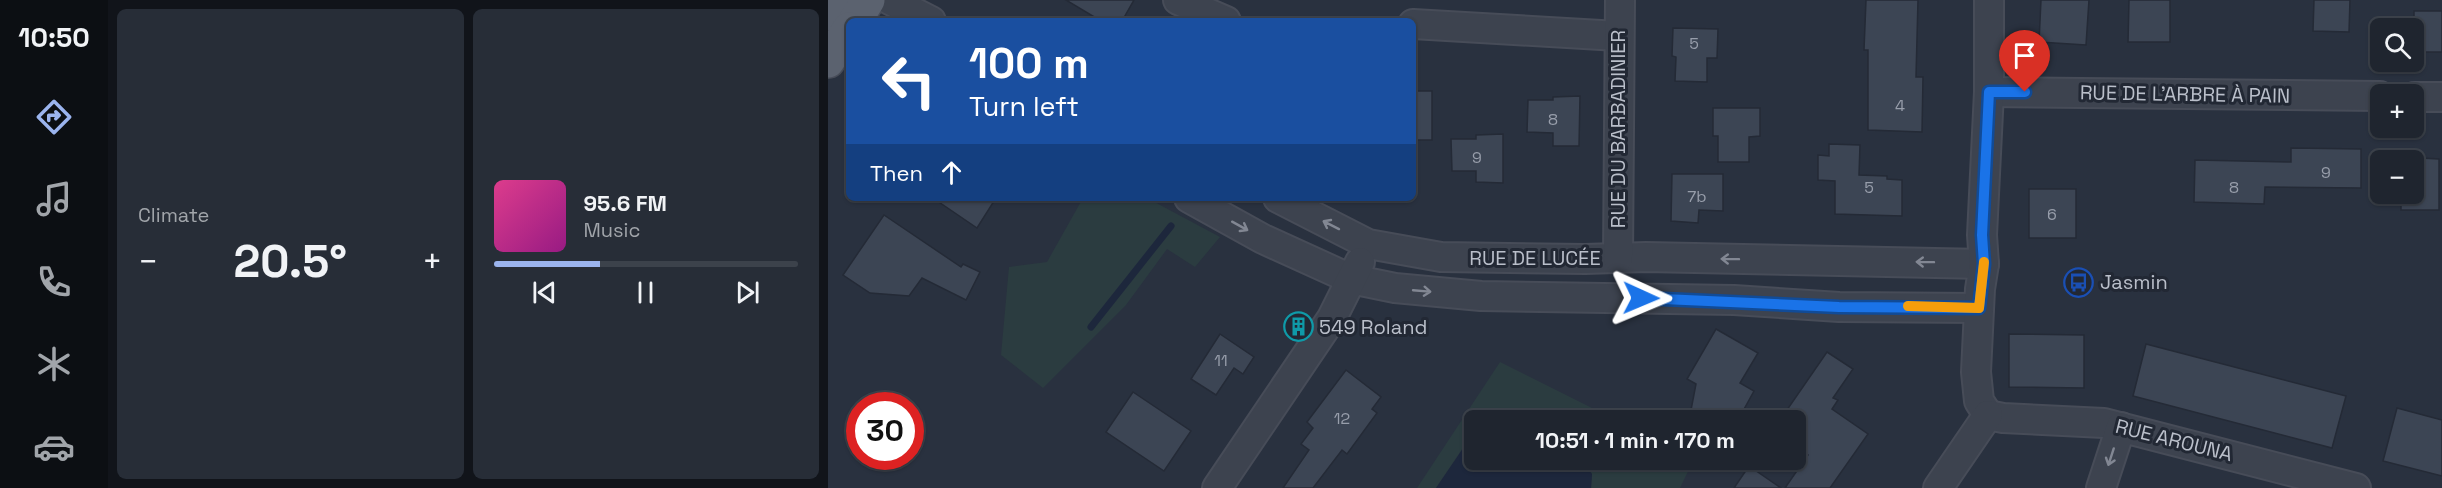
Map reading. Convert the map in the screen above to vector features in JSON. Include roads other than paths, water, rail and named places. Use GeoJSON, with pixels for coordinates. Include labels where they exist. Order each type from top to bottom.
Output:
{"type":"FeatureCollection","features":[{"type":"Feature","properties":{"kind":"main road"},"geometry":{"type":"LineString","coordinates":[[828,14],[837,0]]}},
{"type":"Feature","properties":{"kind":"main road"},"geometry":{"type":"LineString","coordinates":[[856,18],[868,0]]}},
{"type":"Feature","properties":{"kind":"main road"},"geometry":{"type":"LineString","coordinates":[[828,61],[846,34]]}},
{"type":"Feature","properties":{"kind":"street"},"geometry":{"type":"LineString","coordinates":[[845,0],[853,18]]}},
{"type":"Feature","properties":{"kind":"street"},"geometry":{"type":"LineString","coordinates":[[890,0],[925,18]]}},
{"type":"Feature","properties":{"kind":"street"},"geometry":{"type":"LineString","coordinates":[[1178,0],[1219,18]]}},
{"type":"Feature","properties":{"kind":"street","name":"RUE DU BARBADINIER"},"geometry":{"type":"LineString","coordinates":[[1618,258],[1620,0]]}},
{"type":"Feature","properties":{"kind":"street"},"geometry":{"type":"LineString","coordinates":[[1938,488],[1988,415],[1979,401],[1976,372],[1984,264],[1982,235],[1989,92],[1989,0]]}},
{"type":"Feature","properties":{"kind":"street"},"geometry":{"type":"LineString","coordinates":[[1416,24],[1618,36]]}},
{"type":"Feature","properties":{"kind":"street","name":"RUE DE L'ARBRE À PAIN"},"geometry":{"type":"LineString","coordinates":[[1989,92],[2370,96]]}},
{"type":"Feature","properties":{"kind":"street"},"geometry":{"type":"LineString","coordinates":[[2424,97],[2442,97]]}},
{"type":"Feature","properties":{"kind":"street"},"geometry":{"type":"LineString","coordinates":[[1194,201],[1263,239],[1351,279],[1395,288],[1481,296],[1734,300],[1839,307],[1979,308]]}},
{"type":"Feature","properties":{"kind":"street","name":"RUE DE LUCÉE"},"geometry":{"type":"LineString","coordinates":[[1284,201],[1368,244],[1440,257],[1647,257],[1984,264]]}},
{"type":"Feature","properties":{"kind":"street"},"geometry":{"type":"LineString","coordinates":[[1217,488],[1332,318],[1368,244]]}},
{"type":"Feature","properties":{"kind":"street","name":"RUE AROUNA"},"geometry":{"type":"LineString","coordinates":[[1988,415],[2003,418],[2104,423],[2355,488]]}},
{"type":"Feature","properties":{"kind":"street"},"geometry":{"type":"LineString","coordinates":[[2101,488],[2121,427]]}},
{"type":"Feature","properties":{"kind":"water"},"geometry":{"type":"Polygon","coordinates":[[[1464,447],[1464,470],[1589,470],[1592,474],[1591,488],[1436,488],[1464,447]]]}},
{"type":"Feature","properties":{"kind":"waterway"},"geometry":{"type":"LineString","coordinates":[[1091,327],[1171,226]]}},
{"type":"Feature","properties":{"kind":"place","name":"Jasmin"},"geometry":{"type":"Point","coordinates":[2079,282]}},
{"type":"Feature","properties":{"kind":"place","name":"549 Roland"},"geometry":{"type":"Point","coordinates":[1298,327]}}]}
